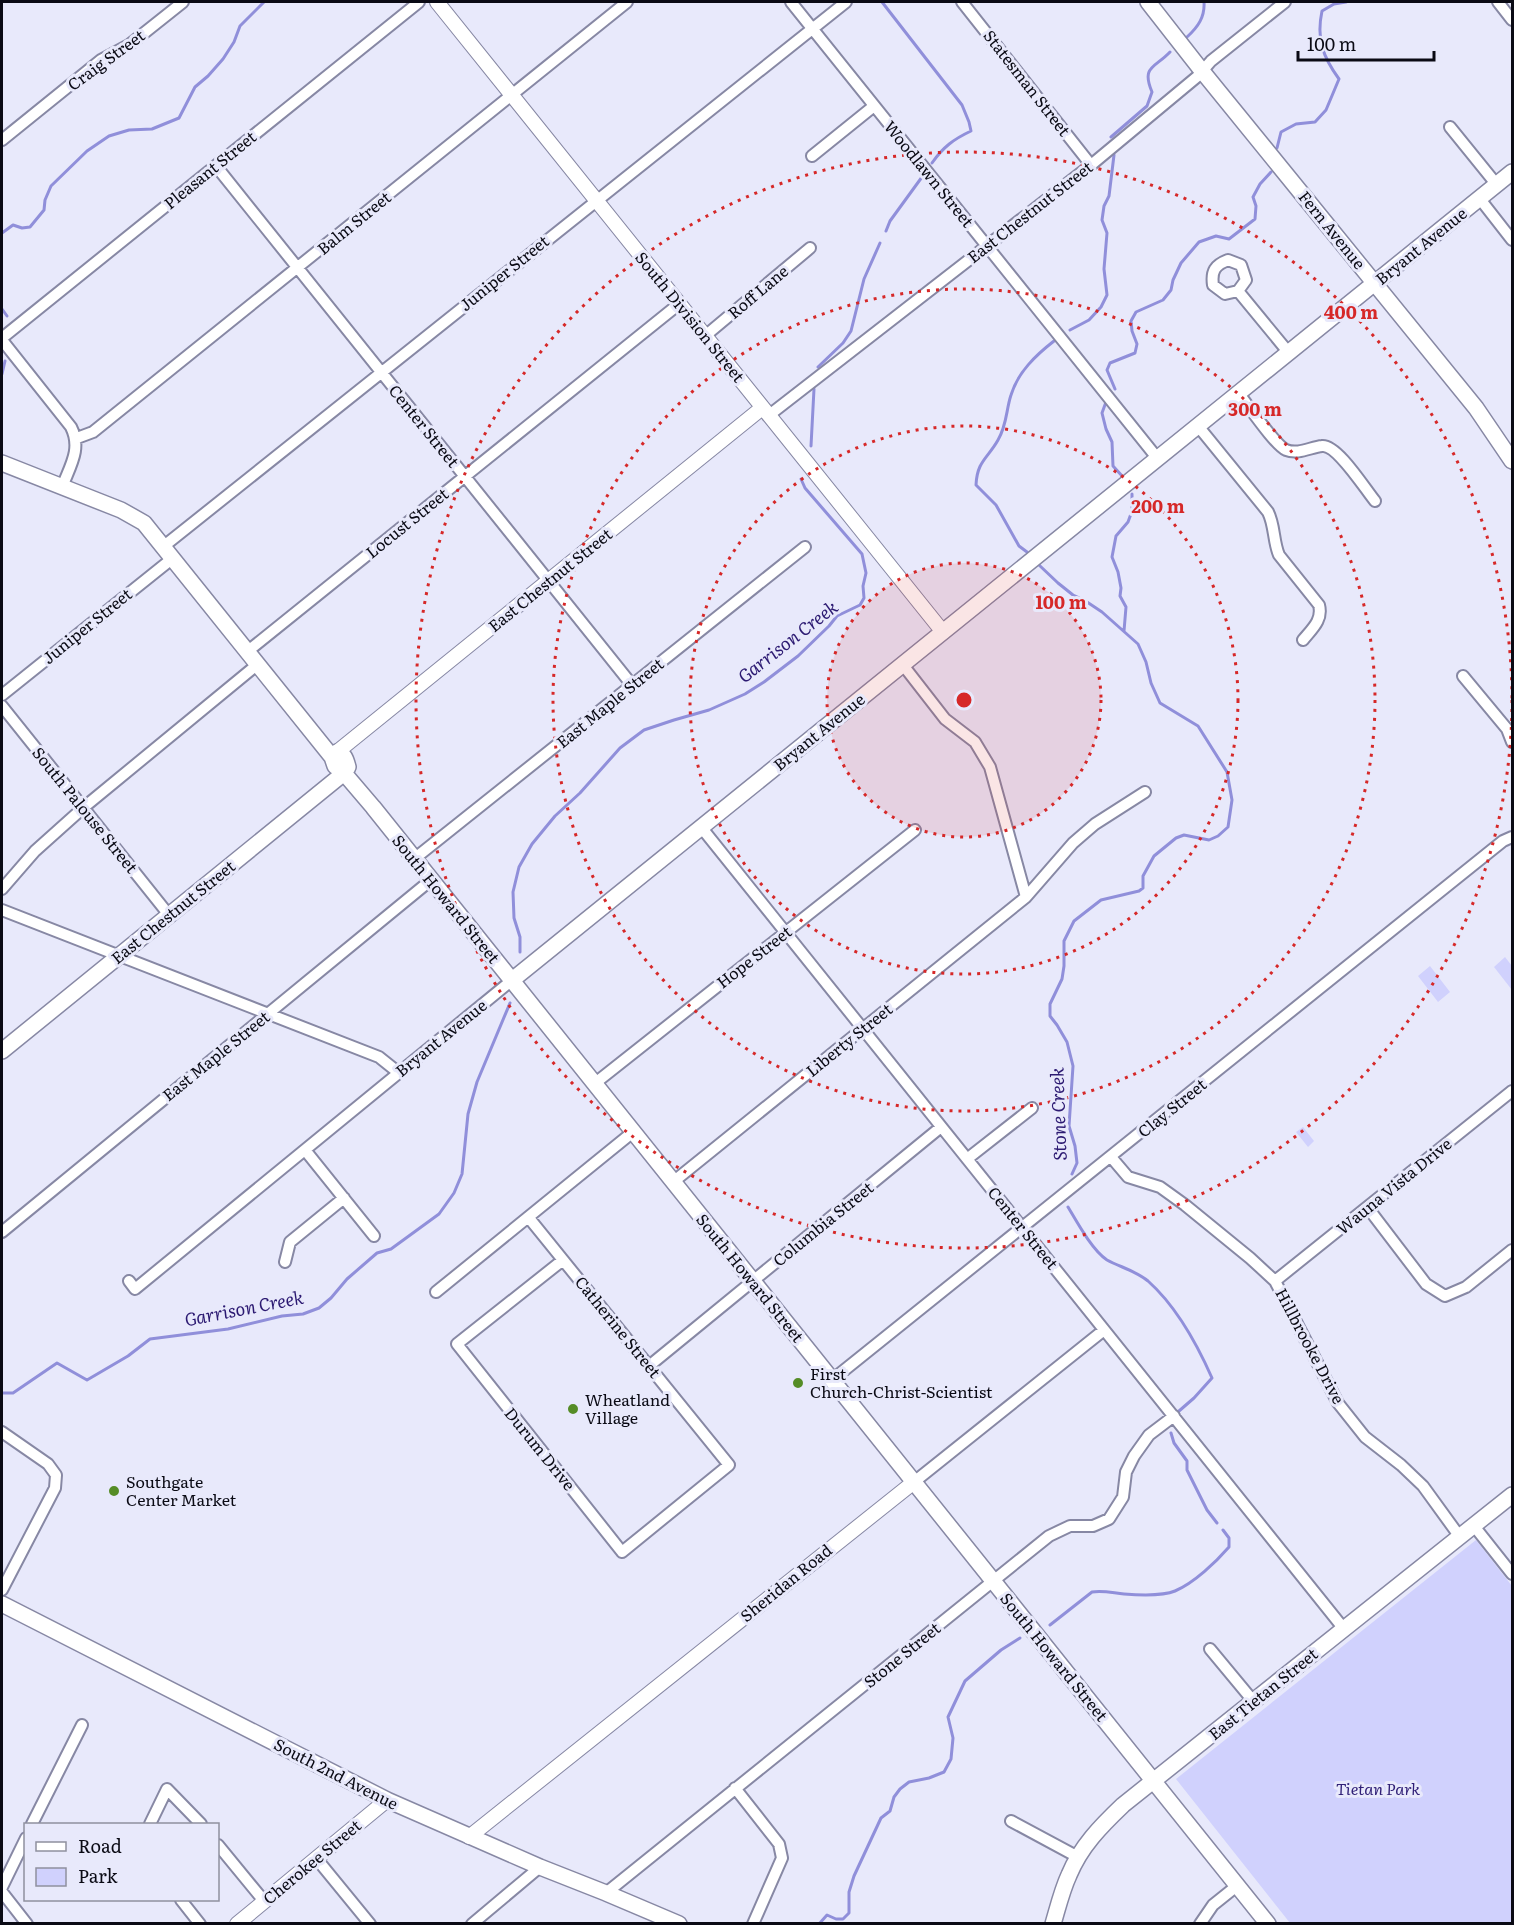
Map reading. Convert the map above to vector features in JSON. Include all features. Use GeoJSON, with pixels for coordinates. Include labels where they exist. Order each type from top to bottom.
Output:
{"type":"FeatureCollection","features":[{"type":"Feature","properties":{"kind":"main road","name":"Fern Avenue"},"geometry":{"type":"LineString","coordinates":[[1148,2],[1476,408],[1512,461]]}},
{"type":"Feature","properties":{"kind":"main road","name":"Bryant Avenue"},"geometry":{"type":"LineString","coordinates":[[511,981],[1512,172]]}},
{"type":"Feature","properties":{"kind":"main road"},"geometry":{"type":"LineString","coordinates":[[2,463],[122,510],[144,523],[321,743],[335,754],[344,756],[348,767],[344,773]]}},
{"type":"Feature","properties":{"kind":"main road","name":"South Howard Street"},"geometry":{"type":"LineString","coordinates":[[344,773],[1268,1923]]}},
{"type":"Feature","properties":{"kind":"main road","name":"East Chestnut Street"},"geometry":{"type":"LineString","coordinates":[[2,1051],[344,773]]}},
{"type":"Feature","properties":{"kind":"main road","name":"East Tietan Street"},"geometry":{"type":"LineString","coordinates":[[1053,1923],[1068,1875],[1077,1857],[1095,1833],[1123,1805],[1512,1495]]}},
{"type":"Feature","properties":{"kind":"main road","name":"South 2nd Avenue"},"geometry":{"type":"LineString","coordinates":[[2,1604],[387,1800],[540,1867],[679,1923]]}},
{"type":"Feature","properties":{"kind":"street","name":"Craig Street"},"geometry":{"type":"LineString","coordinates":[[2,140],[101,60],[129,45],[183,2]]}},
{"type":"Feature","properties":{"kind":"street","name":"Pleasant Street"},"geometry":{"type":"LineString","coordinates":[[2,339],[419,2]]}},
{"type":"Feature","properties":{"kind":"street","name":"South Division Street"},"geometry":{"type":"LineString","coordinates":[[437,2],[943,632]]}},
{"type":"Feature","properties":{"kind":"street","name":"Balm Street"},"geometry":{"type":"LineString","coordinates":[[77,438],[93,432],[627,2]]}},
{"type":"Feature","properties":{"kind":"street","name":"Woodlawn Street"},"geometry":{"type":"LineString","coordinates":[[791,2],[1158,459]]}},
{"type":"Feature","properties":{"kind":"street","name":"Juniper Street"},"geometry":{"type":"LineString","coordinates":[[2,695],[381,372],[846,2]]}},
{"type":"Feature","properties":{"kind":"street","name":"Statesman Street"},"geometry":{"type":"LineString","coordinates":[[962,2],[1091,165]]}},
{"type":"Feature","properties":{"kind":"street","name":"East Chestnut Street"},"geometry":{"type":"LineString","coordinates":[[335,754],[548,581],[765,412],[1091,165],[1211,61],[1285,2]]}},
{"type":"Feature","properties":{"kind":"street"},"geometry":{"type":"LineString","coordinates":[[1498,2],[1512,20]]}},
{"type":"Feature","properties":{"kind":"street"},"geometry":{"type":"LineString","coordinates":[[812,156],[874,106]]}},
{"type":"Feature","properties":{"kind":"street"},"geometry":{"type":"LineString","coordinates":[[1450,127],[1497,185]]}},
{"type":"Feature","properties":{"kind":"street","name":"Center Street"},"geometry":{"type":"LineString","coordinates":[[216,165],[632,686]]}},
{"type":"Feature","properties":{"kind":"street"},"geometry":{"type":"LineString","coordinates":[[1480,199],[1512,240]]}},
{"type":"Feature","properties":{"kind":"street","name":"Roff Lane"},"geometry":{"type":"LineString","coordinates":[[705,336],[810,248]]}},
{"type":"Feature","properties":{"kind":"street"},"geometry":{"type":"LineString","coordinates":[[1238,291],[1288,353]]}},
{"type":"Feature","properties":{"kind":"street","name":"Locust Street"},"geometry":{"type":"LineString","coordinates":[[248,651],[679,304]]}},
{"type":"Feature","properties":{"kind":"street"},"geometry":{"type":"LineString","coordinates":[[2,339],[71,427],[77,438],[75,453],[62,487]]}},
{"type":"Feature","properties":{"kind":"street"},"geometry":{"type":"LineString","coordinates":[[1239,394],[1286,450],[1300,451],[1329,446],[1375,501]]}},
{"type":"Feature","properties":{"kind":"street"},"geometry":{"type":"LineString","coordinates":[[1198,426],[1268,512],[1272,520],[1274,540],[1279,555],[1319,605],[1321,612],[1319,620],[1303,640]]}},
{"type":"Feature","properties":{"kind":"street","name":"East Maple Street"},"geometry":{"type":"LineString","coordinates":[[414,859],[805,547]]}},
{"type":"Feature","properties":{"kind":"street"},"geometry":{"type":"LineString","coordinates":[[2,889],[35,851],[83,808],[258,664]]}},
{"type":"Feature","properties":{"kind":"street"},"geometry":{"type":"LineString","coordinates":[[903,665],[945,719],[975,742],[990,767],[1026,897]]}},
{"type":"Feature","properties":{"kind":"street"},"geometry":{"type":"LineString","coordinates":[[1463,676],[1507,729],[1512,742]]}},
{"type":"Feature","properties":{"kind":"street","name":"South Palouse Street"},"geometry":{"type":"LineString","coordinates":[[2,706],[169,915]]}},
{"type":"Feature","properties":{"kind":"street","name":"Liberty Street"},"geometry":{"type":"LineString","coordinates":[[673,1182],[1026,897],[1073,843],[1095,824],[1145,792]]}},
{"type":"Feature","properties":{"kind":"street","name":"Center Street"},"geometry":{"type":"LineString","coordinates":[[701,827],[1344,1629]]}},
{"type":"Feature","properties":{"kind":"street","name":"Hope Street"},"geometry":{"type":"LineString","coordinates":[[594,1084],[915,830]]}},
{"type":"Feature","properties":{"kind":"street","name":"Clay Street"},"geometry":{"type":"LineString","coordinates":[[832,1380],[1496,847],[1512,837]]}},
{"type":"Feature","properties":{"kind":"street","name":"East Maple Street"},"geometry":{"type":"LineString","coordinates":[[2,1232],[431,880]]}},
{"type":"Feature","properties":{"kind":"street"},"geometry":{"type":"LineString","coordinates":[[2,910],[380,1057],[399,1073]]}},
{"type":"Feature","properties":{"kind":"street","name":"Bryant Avenue"},"geometry":{"type":"LineString","coordinates":[[129,1281],[135,1289],[511,981]]}},
{"type":"Feature","properties":{"kind":"street","name":"Wauna Vista Drive"},"geometry":{"type":"LineString","coordinates":[[1275,1281],[1512,1091]]}},
{"type":"Feature","properties":{"kind":"street"},"geometry":{"type":"LineString","coordinates":[[968,1159],[1032,1108]]}},
{"type":"Feature","properties":{"kind":"street","name":"Columbia Street"},"geometry":{"type":"LineString","coordinates":[[649,1366],[942,1127]]}},
{"type":"Feature","properties":{"kind":"street"},"geometry":{"type":"LineString","coordinates":[[436,1293],[633,1132]]}},
{"type":"Feature","properties":{"kind":"street"},"geometry":{"type":"LineString","coordinates":[[304,1150],[374,1236]]}},
{"type":"Feature","properties":{"kind":"street","name":"Hillbrooke Drive"},"geometry":{"type":"LineString","coordinates":[[1112,1157],[1128,1177],[1160,1187],[1250,1258],[1275,1281],[1338,1403],[1365,1437],[1401,1465],[1423,1486],[1461,1537]]}},
{"type":"Feature","properties":{"kind":"street"},"geometry":{"type":"LineString","coordinates":[[285,1262],[290,1242],[344,1198]]}},
{"type":"Feature","properties":{"kind":"street"},"geometry":{"type":"LineString","coordinates":[[1368,1208],[1426,1284],[1444,1296],[1466,1287],[1512,1250]]}},
{"type":"Feature","properties":{"kind":"street","name":"Catherine Street"},"geometry":{"type":"LineString","coordinates":[[529,1218],[729,1465]]}},
{"type":"Feature","properties":{"kind":"street","name":"Durum Drive"},"geometry":{"type":"LineString","coordinates":[[563,1260],[457,1344],[622,1552],[729,1465]]}},
{"type":"Feature","properties":{"kind":"street","name":"Sheridan Road"},"geometry":{"type":"LineString","coordinates":[[469,1837],[1104,1330]]}},
{"type":"Feature","properties":{"kind":"street","name":"Stone Street"},"geometry":{"type":"LineString","coordinates":[[606,1893],[1049,1536],[1070,1526],[1094,1526],[1109,1519],[1123,1497],[1126,1473],[1134,1456],[1149,1435],[1174,1416]]}},
{"type":"Feature","properties":{"kind":"street"},"geometry":{"type":"LineString","coordinates":[[2,1431],[48,1464],[56,1475],[56,1488],[2,1590]]}},
{"type":"Feature","properties":{"kind":"street"},"geometry":{"type":"LineString","coordinates":[[1474,1526],[1512,1574]]}},
{"type":"Feature","properties":{"kind":"street"},"geometry":{"type":"LineString","coordinates":[[1210,1648],[1254,1702]]}},
{"type":"Feature","properties":{"kind":"street"},"geometry":{"type":"LineString","coordinates":[[33,1823],[82,1725]]}},
{"type":"Feature","properties":{"kind":"street"},"geometry":{"type":"LineString","coordinates":[[735,1788],[779,1844],[782,1858],[753,1923]]}},
{"type":"Feature","properties":{"kind":"street"},"geometry":{"type":"LineString","coordinates":[[150,1823],[167,1789],[200,1823]]}},
{"type":"Feature","properties":{"kind":"street","name":"Cherokee Street"},"geometry":{"type":"LineString","coordinates":[[237,1923],[387,1800]]}},
{"type":"Feature","properties":{"kind":"street"},"geometry":{"type":"LineString","coordinates":[[1011,1821],[1077,1857]]}},
{"type":"Feature","properties":{"kind":"street"},"geometry":{"type":"LineString","coordinates":[[24,1842],[2,1889],[27,1923]]}},
{"type":"Feature","properties":{"kind":"street"},"geometry":{"type":"LineString","coordinates":[[219,1846],[264,1901]]}},
{"type":"Feature","properties":{"kind":"street"},"geometry":{"type":"LineString","coordinates":[[316,1858],[369,1923]]}},
{"type":"Feature","properties":{"kind":"street"},"geometry":{"type":"LineString","coordinates":[[472,1923],[540,1867]]}},
{"type":"Feature","properties":{"kind":"street"},"geometry":{"type":"LineString","coordinates":[[1200,1923],[1213,1905],[1238,1885]]}},
{"type":"Feature","properties":{"kind":"street"},"geometry":{"type":"LineString","coordinates":[[183,1901],[200,1923]]}},
{"type":"Feature","properties":{"kind":"green space"},"geometry":{"type":"Polygon","coordinates":[[[1505,957],[1512,966],[1512,990],[1494,967],[1505,957]]]}},
{"type":"Feature","properties":{"kind":"green space"},"geometry":{"type":"Polygon","coordinates":[[[1430,966],[1450,992],[1438,1002],[1418,976],[1430,966]]]}},
{"type":"Feature","properties":{"kind":"green space"},"geometry":{"type":"Polygon","coordinates":[[[1303,1127],[1314,1141],[1308,1147],[1296,1132],[1303,1127]]]}},
{"type":"Feature","properties":{"kind":"green space","name":"Tietan Park"},"geometry":{"type":"Polygon","coordinates":[[[1476,1540],[1512,1586],[1512,1923],[1290,1923],[1176,1779],[1476,1540]]]}},
{"type":"Feature","properties":{"kind":"waterway"},"geometry":{"type":"LineString","coordinates":[[2,233],[13,225],[22,228],[30,227],[44,210],[45,200],[51,186],[87,151],[109,136],[129,130],[152,129],[179,118],[195,87],[223,59],[234,42],[240,26],[264,2]]}},
{"type":"Feature","properties":{"kind":"waterway","name":"Garrison Creek"},"geometry":{"type":"LineString","coordinates":[[882,2],[962,105],[969,122],[971,131],[949,144],[932,163]]}},
{"type":"Feature","properties":{"kind":"waterway","name":"Stone Creek"},"geometry":{"type":"LineString","coordinates":[[1187,37],[1200,21],[1204,2]]}},
{"type":"Feature","properties":{"kind":"waterway"},"geometry":{"type":"LineString","coordinates":[[1277,148],[1281,132],[1296,124],[1315,122],[1326,110],[1339,79],[1322,47],[1320,21],[1322,11],[1334,4],[1346,2]]}},
{"type":"Feature","properties":{"kind":"waterway","name":"Stone Creek"},"geometry":{"type":"LineString","coordinates":[[1111,137],[1147,106],[1152,92],[1149,72],[1170,52]]}},
{"type":"Feature","properties":{"kind":"waterway","name":"Stone Creek"},"geometry":{"type":"LineString","coordinates":[[1070,330],[1089,320],[1101,307],[1107,295],[1104,269],[1107,233],[1102,220],[1104,206],[1109,196],[1114,155]]}},
{"type":"Feature","properties":{"kind":"waterway"},"geometry":{"type":"LineString","coordinates":[[1115,389],[1107,370],[1110,363],[1135,353],[1137,344],[1131,321],[1136,312],[1163,300],[1171,290],[1181,263],[1199,242],[1216,236],[1229,239],[1255,219],[1256,206],[1253,197],[1260,184],[1271,172]]}},
{"type":"Feature","properties":{"kind":"waterway","name":"Garrison Creek"},"geometry":{"type":"LineString","coordinates":[[886,231],[890,221],[922,177]]}},
{"type":"Feature","properties":{"kind":"waterway","name":"Garrison Creek"},"geometry":{"type":"LineString","coordinates":[[818,367],[843,343],[851,331],[864,279],[880,243]]}},
{"type":"Feature","properties":{"kind":"waterway"},"geometry":{"type":"LineString","coordinates":[[2,309],[7,316]]}},
{"type":"Feature","properties":{"kind":"waterway","name":"Stone Creek"},"geometry":{"type":"LineString","coordinates":[[1027,552],[1019,546],[996,505],[976,485],[977,477],[978,470],[1001,434],[1011,395],[1018,379],[1034,358],[1054,341]]}},
{"type":"Feature","properties":{"kind":"waterway"},"geometry":{"type":"LineString","coordinates":[[2,374],[5,361]]}},
{"type":"Feature","properties":{"kind":"waterway","name":"Garrison Creek"},"geometry":{"type":"LineString","coordinates":[[811,446],[814,389]]}},
{"type":"Feature","properties":{"kind":"waterway"},"geometry":{"type":"LineString","coordinates":[[1106,402],[1102,413],[1112,442],[1113,466],[1123,477]]}},
{"type":"Feature","properties":{"kind":"waterway","name":"Garrison Creek"},"geometry":{"type":"LineString","coordinates":[[520,952],[520,937],[514,918],[513,892],[519,867],[532,844],[555,816],[580,793],[620,748],[644,730],[709,710],[745,694],[798,656],[837,616],[860,605],[864,598],[863,586],[866,573],[862,554],[805,488],[801,479]]}},
{"type":"Feature","properties":{"kind":"waterway"},"geometry":{"type":"LineString","coordinates":[[1124,631],[1126,607],[1120,596],[1118,572],[1112,557],[1116,536],[1128,522],[1132,511],[1132,494]]}},
{"type":"Feature","properties":{"kind":"waterway","name":"Stone Creek"},"geometry":{"type":"LineString","coordinates":[[1039,565],[1073,595],[1102,612],[1138,644],[1160,703],[1198,726],[1227,772],[1232,800],[1228,827],[1218,836],[1209,840],[1184,835],[1176,838],[1154,856],[1143,876],[1143,888],[1101,900],[1074,921],[1064,941],[1062,979],[1050,1004],[1050,1016],[1067,1042],[1073,1066],[1069,1126],[1077,1163],[1072,1174]]}},
{"type":"Feature","properties":{"kind":"waterway","name":"Garrison Creek"},"geometry":{"type":"LineString","coordinates":[[2,1393],[13,1393],[57,1363],[87,1380],[128,1356],[150,1339],[228,1329],[282,1316],[303,1314],[319,1308],[377,1253],[391,1249],[439,1214],[454,1193],[462,1174],[468,1114],[477,1082],[510,1003]]}},
{"type":"Feature","properties":{"kind":"waterway","name":"Stone Creek"},"geometry":{"type":"LineString","coordinates":[[1068,1207],[1096,1250],[1107,1260],[1148,1281],[1168,1302],[1193,1339],[1212,1378],[1179,1411]]}},
{"type":"Feature","properties":{"kind":"waterway","name":"Stone Creek"},"geometry":{"type":"LineString","coordinates":[[1171,1433],[1174,1443],[1187,1461],[1187,1470],[1207,1510],[1217,1523]]}},
{"type":"Feature","properties":{"kind":"waterway","name":"Stone Creek"},"geometry":{"type":"LineString","coordinates":[[1050,1625],[1092,1592],[1104,1591],[1136,1595],[1170,1593],[1190,1583],[1229,1547],[1229,1538],[1223,1530]]}},
{"type":"Feature","properties":{"kind":"waterway","name":"Stone Creek"},"geometry":{"type":"LineString","coordinates":[[819,1924],[827,1915],[843,1919],[849,1913],[849,1892],[854,1876],[881,1818],[890,1811],[894,1797],[900,1789],[909,1782],[944,1772],[951,1759],[953,1738],[948,1717],[965,1681],[1001,1650],[1020,1638]]}},
{"type":"Feature","properties":{"kind":"place","name":"First Church-Christ-Scientist"},"geometry":{"type":"Point","coordinates":[798,1383]}},
{"type":"Feature","properties":{"kind":"place","name":"Wheatland Village"},"geometry":{"type":"Point","coordinates":[573,1409]}},
{"type":"Feature","properties":{"kind":"place","name":"Southgate Center Market"},"geometry":{"type":"Point","coordinates":[114,1491]}}]}
